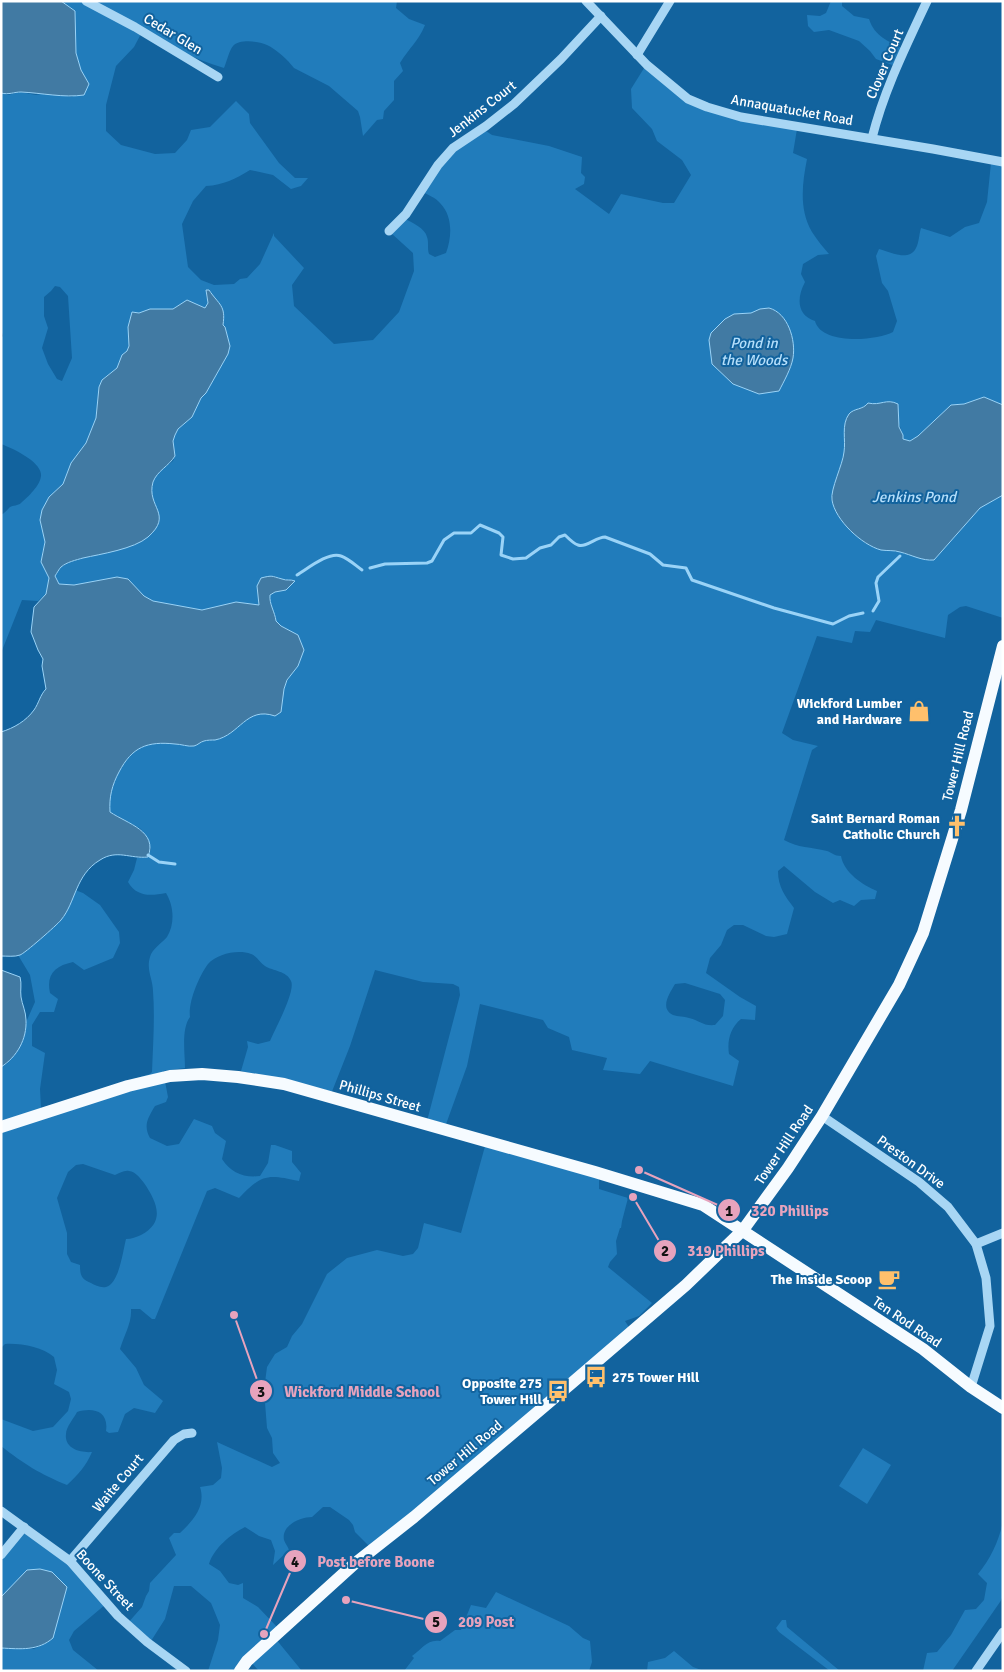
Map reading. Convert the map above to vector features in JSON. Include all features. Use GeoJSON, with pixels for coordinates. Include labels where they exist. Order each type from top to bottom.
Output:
{"type":"FeatureCollection","features":[{"type":"Feature","properties":{"kind":"main road","name":"Tower Hill Road"},"geometry":{"type":"LineString","coordinates":[[240,1671],[268,1642],[353,1565],[414,1517],[686,1285],[743,1230],[788,1168],[822,1116],[899,985],[923,932],[960,810],[1003,646]]}},
{"type":"Feature","properties":{"kind":"main road","name":"Phillips Street"},"geometry":{"type":"LineString","coordinates":[[1,1127],[128,1086],[170,1076],[202,1074],[238,1077],[284,1084],[647,1187],[704,1206],[743,1230]]}},
{"type":"Feature","properties":{"kind":"main road","name":"Ten Rod Road"},"geometry":{"type":"LineString","coordinates":[[743,1230],[923,1349],[971,1387],[1003,1408]]}},
{"type":"Feature","properties":{"kind":"street","name":"Cedar Glen"},"geometry":{"type":"LineString","coordinates":[[86,1],[135,27],[218,77]]}},
{"type":"Feature","properties":{"kind":"street","name":"Annaquatucket Road"},"geometry":{"type":"LineString","coordinates":[[586,1],[637,55],[688,99],[708,107],[741,117],[1003,162]]}},
{"type":"Feature","properties":{"kind":"street"},"geometry":{"type":"LineString","coordinates":[[637,55],[670,1]]}},
{"type":"Feature","properties":{"kind":"street","name":"Clover Court"},"geometry":{"type":"LineString","coordinates":[[872,138],[876,119],[896,66],[927,1]]}},
{"type":"Feature","properties":{"kind":"street","name":"Jenkins Court"},"geometry":{"type":"LineString","coordinates":[[389,231],[406,214],[438,165],[453,148],[514,104],[561,59],[601,16]]}},
{"type":"Feature","properties":{"kind":"street","name":"Preston Drive"},"geometry":{"type":"LineString","coordinates":[[822,1116],[919,1182],[948,1207],[976,1244],[986,1278],[990,1326],[971,1387]]}},
{"type":"Feature","properties":{"kind":"street"},"geometry":{"type":"LineString","coordinates":[[976,1244],[1003,1233]]}},
{"type":"Feature","properties":{"kind":"street","name":"Waite Court"},"geometry":{"type":"LineString","coordinates":[[70,1561],[174,1440],[184,1434],[192,1433]]}},
{"type":"Feature","properties":{"kind":"street","name":"Boone Street"},"geometry":{"type":"LineString","coordinates":[[1,1511],[70,1561],[118,1616],[146,1642],[186,1671]]}},
{"type":"Feature","properties":{"kind":"street"},"geometry":{"type":"LineString","coordinates":[[1,1555],[24,1527]]}},
{"type":"Feature","properties":{"kind":"street"},"geometry":{"type":"LineString","coordinates":[[976,1671],[1003,1632]]}},
{"type":"Feature","properties":{"kind":"shaded area"},"geometry":{"type":"Polygon","coordinates":[[[61,1],[397,1],[396,8],[409,19],[425,25],[400,63],[403,71],[394,81],[394,100],[384,111],[383,119],[377,120],[363,136],[358,111],[329,86],[294,68],[278,52],[263,44],[249,41],[236,44],[230,51],[224,68],[182,52],[142,32],[134,47],[116,66],[106,105],[106,131],[121,145],[155,154],[175,153],[187,140],[191,130],[210,127],[236,101],[249,114],[250,123],[279,163],[295,178],[308,178],[301,186],[291,189],[273,175],[250,170],[229,181],[206,186],[193,201],[182,224],[188,267],[201,280],[214,285],[234,284],[240,279],[247,278],[260,264],[274,233],[274,236],[304,268],[292,285],[294,306],[334,344],[373,340],[399,312],[414,271],[413,253],[391,233],[404,218],[424,231],[428,239],[429,254],[435,257],[446,253],[450,234],[447,214],[438,201],[423,192],[453,149],[486,131],[492,135],[549,146],[582,157],[581,173],[585,177],[584,184],[575,189],[609,214],[621,194],[663,203],[674,203],[691,175],[682,160],[657,141],[652,129],[632,108],[631,89],[646,65],[687,99],[797,129],[793,153],[807,159],[803,187],[805,215],[812,232],[829,254],[818,255],[803,264],[801,274],[805,282],[802,288],[800,305],[804,314],[815,321],[819,329],[827,334],[850,339],[862,339],[893,332],[897,321],[888,291],[882,283],[876,256],[879,249],[899,255],[909,254],[917,246],[921,228],[950,237],[965,227],[979,223],[987,202],[991,163],[1003,164],[1003,405],[984,397],[964,404],[951,405],[918,436],[910,441],[903,439],[891,401],[875,405],[868,403],[866,406],[855,410],[845,423],[844,453],[831,499],[840,518],[865,543],[881,549],[934,560],[980,508],[1003,495],[1003,618],[966,606],[960,607],[948,615],[945,638],[876,620],[870,632],[855,631],[852,643],[817,636],[782,733],[793,740],[818,746],[812,750],[784,840],[794,845],[827,851],[841,856],[850,873],[860,882],[877,891],[875,899],[861,900],[854,906],[840,900],[833,903],[815,892],[784,866],[778,871],[779,882],[794,908],[787,934],[774,937],[766,936],[743,925],[734,925],[727,930],[721,945],[710,958],[706,973],[756,1006],[755,1020],[741,1019],[734,1026],[730,1035],[728,1044],[729,1054],[739,1061],[733,1086],[650,1061],[640,1074],[603,1070],[607,1058],[572,1050],[569,1037],[548,1028],[543,1020],[480,1004],[467,1066],[445,1127],[427,1121],[460,995],[459,987],[453,984],[423,982],[375,970],[350,1046],[331,1094],[241,1071],[248,1047],[247,1041],[258,1044],[270,1041],[291,993],[291,981],[286,975],[268,968],[253,955],[246,953],[234,952],[212,960],[201,975],[195,989],[190,1017],[185,1028],[185,1068],[163,1071],[168,1097],[166,1102],[155,1106],[150,1114],[147,1122],[148,1133],[150,1138],[167,1146],[179,1144],[194,1119],[212,1126],[215,1133],[226,1141],[222,1159],[229,1168],[238,1174],[260,1176],[268,1163],[271,1145],[275,1145],[292,1151],[292,1162],[301,1173],[299,1181],[279,1177],[266,1178],[254,1184],[239,1198],[215,1188],[207,1191],[155,1319],[152,1319],[140,1309],[131,1309],[129,1324],[120,1349],[136,1368],[144,1385],[163,1401],[155,1413],[134,1408],[125,1414],[118,1432],[109,1433],[106,1431],[105,1419],[99,1412],[89,1410],[77,1412],[67,1428],[66,1439],[70,1447],[74,1449],[92,1452],[75,1478],[67,1485],[32,1468],[1,1446],[1,1419],[33,1431],[53,1427],[68,1411],[71,1399],[69,1392],[54,1384],[57,1370],[54,1357],[37,1348],[24,1345],[5,1344],[1,1348],[1,1067],[8,1063],[35,1002],[30,975],[18,955],[61,920],[75,890],[83,893],[100,905],[119,932],[120,943],[113,958],[84,970],[73,962],[61,966],[51,976],[49,981],[50,993],[58,999],[54,1012],[40,1012],[32,1025],[32,1046],[45,1053],[40,1089],[41,1108],[152,1072],[154,1001],[149,962],[153,951],[170,932],[172,909],[166,893],[155,895],[140,893],[128,882],[137,858],[148,857],[151,849],[141,829],[110,812],[114,782],[129,757],[135,751],[148,745],[165,743],[194,746],[204,741],[224,737],[257,714],[276,715],[281,712],[285,687],[298,666],[298,635],[281,626],[276,621],[270,598],[270,595],[275,592],[286,590],[294,581],[274,576],[257,586],[259,605],[236,602],[202,610],[152,601],[144,596],[128,579],[117,577],[74,585],[59,584],[55,576],[61,567],[72,561],[130,546],[145,539],[160,519],[152,496],[154,479],[159,472],[173,461],[175,456],[173,441],[175,435],[178,429],[192,417],[201,398],[206,393],[228,354],[230,346],[223,325],[224,313],[209,290],[206,294],[208,303],[205,308],[187,300],[173,309],[150,309],[139,313],[132,312],[127,351],[122,355],[117,368],[105,377],[99,387],[96,418],[86,443],[71,463],[63,484],[49,497],[40,520],[45,542],[42,554],[44,568],[49,578],[46,594],[38,601],[22,600],[1,653],[1,515],[10,507],[20,504],[31,494],[41,478],[41,474],[36,464],[31,460],[1,444],[1,338],[3,336],[1,329],[1,93],[8,95],[20,92],[36,95],[47,93],[72,97],[89,84],[81,70],[76,53],[75,11],[61,1]],[[55,286],[44,297],[44,316],[48,328],[42,348],[48,364],[57,379],[62,381],[72,358],[68,296],[60,287],[55,286]],[[685,983],[675,984],[666,1004],[669,1012],[673,1015],[687,1017],[711,1025],[715,1025],[723,1016],[725,1000],[720,994],[685,983]],[[83,1164],[76,1165],[68,1172],[57,1198],[67,1233],[67,1254],[71,1262],[80,1265],[81,1274],[85,1280],[98,1286],[106,1287],[110,1285],[117,1274],[126,1239],[141,1235],[149,1230],[154,1224],[157,1211],[153,1197],[144,1183],[134,1173],[125,1171],[115,1175],[83,1164]]]}},
{"type":"Feature","properties":{"kind":"shaded area"},"geometry":{"type":"Polygon","coordinates":[[[831,1],[842,1],[842,6],[854,16],[869,19],[878,34],[887,41],[904,49],[895,66],[876,59],[859,41],[829,30],[814,32],[808,26],[807,15],[820,16],[826,13],[831,1]]]}},
{"type":"Feature","properties":{"kind":"shaded area"},"geometry":{"type":"Polygon","coordinates":[[[487,1139],[599,1172],[599,1189],[628,1198],[616,1241],[617,1254],[608,1267],[652,1303],[639,1316],[625,1321],[632,1332],[373,1550],[355,1532],[349,1520],[330,1507],[323,1507],[312,1517],[303,1518],[289,1526],[284,1535],[284,1540],[289,1550],[273,1565],[275,1551],[271,1540],[259,1536],[245,1527],[234,1533],[224,1542],[215,1552],[209,1564],[220,1571],[229,1583],[238,1585],[243,1583],[243,1598],[258,1607],[278,1628],[275,1638],[302,1671],[259,1671],[250,1661],[241,1671],[208,1671],[218,1640],[220,1625],[211,1603],[191,1586],[174,1586],[165,1619],[151,1641],[127,1624],[142,1607],[149,1591],[150,1583],[176,1555],[169,1538],[174,1533],[180,1533],[198,1512],[201,1500],[200,1487],[213,1485],[221,1478],[222,1468],[217,1442],[272,1467],[280,1463],[273,1453],[272,1438],[267,1428],[264,1390],[267,1367],[275,1354],[287,1347],[292,1336],[302,1324],[327,1274],[347,1258],[377,1250],[403,1256],[413,1254],[418,1248],[424,1223],[461,1233],[487,1139]]]}},
{"type":"Feature","properties":{"kind":"shaded area"},"geometry":{"type":"Polygon","coordinates":[[[863,1448],[891,1465],[867,1504],[839,1486],[863,1448]]]}},
{"type":"Feature","properties":{"kind":"shaded area"},"geometry":{"type":"Polygon","coordinates":[[[1003,1521],[1003,1596],[1000,1602],[952,1671],[923,1671],[927,1653],[937,1652],[951,1635],[965,1610],[976,1609],[984,1600],[987,1583],[978,1574],[994,1549],[1003,1521]]]}},
{"type":"Feature","properties":{"kind":"shaded area"},"geometry":{"type":"Polygon","coordinates":[[[23,1529],[70,1561],[106,1604],[74,1631],[69,1640],[73,1650],[99,1671],[1,1671],[1,1648],[34,1649],[48,1642],[1,1597],[1,1556],[23,1529]]]}},
{"type":"Feature","properties":{"kind":"shaded area"},"geometry":{"type":"Polygon","coordinates":[[[496,1592],[569,1626],[583,1638],[590,1641],[592,1662],[589,1671],[404,1671],[414,1658],[412,1656],[425,1645],[440,1641],[455,1630],[461,1630],[471,1605],[486,1608],[496,1592]]]}},
{"type":"Feature","properties":{"kind":"shaded area"},"geometry":{"type":"Polygon","coordinates":[[[782,1620],[786,1620],[787,1627],[840,1671],[830,1671],[779,1632],[776,1628],[782,1620]]]}},
{"type":"Feature","properties":{"kind":"shaded area"},"geometry":{"type":"Polygon","coordinates":[[[674,1651],[693,1667],[704,1671],[647,1671],[648,1662],[665,1658],[674,1651]]]}},
{"type":"Feature","properties":{"kind":"water"},"geometry":{"type":"Polygon","coordinates":[[[1,1],[61,1],[75,11],[76,53],[81,70],[89,84],[84,95],[61,96],[21,92],[1,93],[1,1]]]}},
{"type":"Feature","properties":{"kind":"water"},"geometry":{"type":"Polygon","coordinates":[[[206,290],[209,290],[223,309],[223,325],[230,346],[228,354],[206,393],[201,398],[192,417],[178,429],[175,435],[173,441],[175,456],[153,482],[153,498],[158,510],[159,522],[148,537],[142,541],[117,550],[72,561],[61,567],[55,576],[59,584],[74,585],[117,577],[128,579],[144,596],[153,601],[202,610],[236,602],[259,605],[257,586],[261,578],[272,576],[284,580],[293,580],[295,581],[286,590],[270,595],[270,602],[276,621],[281,626],[298,635],[304,650],[298,666],[287,680],[281,712],[275,716],[257,715],[224,737],[204,741],[194,746],[165,743],[148,745],[135,751],[129,757],[119,772],[113,786],[110,812],[140,829],[145,834],[150,848],[148,857],[112,855],[100,860],[85,873],[66,913],[58,923],[20,955],[1,956],[1,732],[27,718],[46,689],[42,666],[43,659],[31,632],[34,607],[46,594],[49,578],[41,562],[45,542],[40,520],[42,510],[49,497],[63,484],[71,463],[86,443],[96,418],[99,387],[102,380],[117,368],[122,355],[129,346],[128,327],[132,312],[139,313],[150,309],[173,309],[187,300],[205,308],[208,303],[206,290]]]}},
{"type":"Feature","properties":{"kind":"water","name":"Pond in the Woods"},"geometry":{"type":"Polygon","coordinates":[[[769,308],[776,311],[786,321],[792,336],[794,351],[789,371],[779,391],[759,394],[733,384],[712,364],[709,340],[711,333],[725,319],[734,314],[751,313],[769,308]]]}},
{"type":"Feature","properties":{"kind":"water","name":"Jenkins Pond"},"geometry":{"type":"Polygon","coordinates":[[[984,397],[1003,405],[1003,495],[980,508],[934,560],[921,559],[898,551],[881,550],[866,543],[851,531],[838,516],[832,500],[843,457],[844,428],[849,414],[868,403],[894,402],[898,404],[899,427],[903,439],[910,441],[918,436],[951,405],[964,404],[984,397]]]}},
{"type":"Feature","properties":{"kind":"water"},"geometry":{"type":"Polygon","coordinates":[[[1,970],[20,977],[26,1027],[20,1047],[12,1058],[1,1067],[1,970]]]}},
{"type":"Feature","properties":{"kind":"water"},"geometry":{"type":"Polygon","coordinates":[[[40,1569],[52,1572],[67,1587],[53,1638],[35,1647],[22,1649],[1,1648],[1,1597],[27,1570],[40,1569]]]}},
{"type":"Feature","properties":{"kind":"waterway"},"geometry":{"type":"LineString","coordinates":[[370,568],[385,564],[427,563],[432,561],[444,540],[454,533],[471,533],[480,525],[499,533],[503,537],[501,555],[513,559],[526,558],[540,548],[551,545],[559,537],[565,535],[581,546],[605,537],[650,554],[663,565],[686,568],[692,580],[774,608],[833,624],[849,616],[863,613]]}},
{"type":"Feature","properties":{"kind":"waterway"},"geometry":{"type":"LineString","coordinates":[[297,575],[318,561],[336,555],[347,559],[362,570]]}},
{"type":"Feature","properties":{"kind":"waterway"},"geometry":{"type":"LineString","coordinates":[[873,611],[879,601],[876,583],[878,577],[900,556]]}},
{"type":"Feature","properties":{"kind":"waterway"},"geometry":{"type":"LineString","coordinates":[[148,855],[159,862],[175,864]]}},
{"type":"Feature","properties":{"kind":"place","name":"Wickford Lumber and Hardware"},"geometry":{"type":"Point","coordinates":[919,711]}},
{"type":"Feature","properties":{"kind":"place","name":"Saint Bernard Roman Catholic Church"},"geometry":{"type":"Point","coordinates":[957,826]}},
{"type":"Feature","properties":{"kind":"place","name":"320 Phillips"},"geometry":{"type":"Point","coordinates":[639,1170]}},
{"type":"Feature","properties":{"kind":"place","name":"319 Phillips"},"geometry":{"type":"Point","coordinates":[633,1197]}},
{"type":"Feature","properties":{"kind":"place","name":"The Inside Scoop"},"geometry":{"type":"Point","coordinates":[889,1279]}},
{"type":"Feature","properties":{"kind":"place","name":"Wickford Middle School"},"geometry":{"type":"Point","coordinates":[234,1315]}},
{"type":"Feature","properties":{"kind":"place","name":"275 Tower Hill"},"geometry":{"type":"Point","coordinates":[596,1377]}},
{"type":"Feature","properties":{"kind":"place","name":"Opposite 275 Tower Hill"},"geometry":{"type":"Point","coordinates":[558,1391]}},
{"type":"Feature","properties":{"kind":"place","name":"209 Post"},"geometry":{"type":"Point","coordinates":[346,1600]}},
{"type":"Feature","properties":{"kind":"place","name":"Post before Boone"},"geometry":{"type":"Point","coordinates":[264,1634]}}]}
